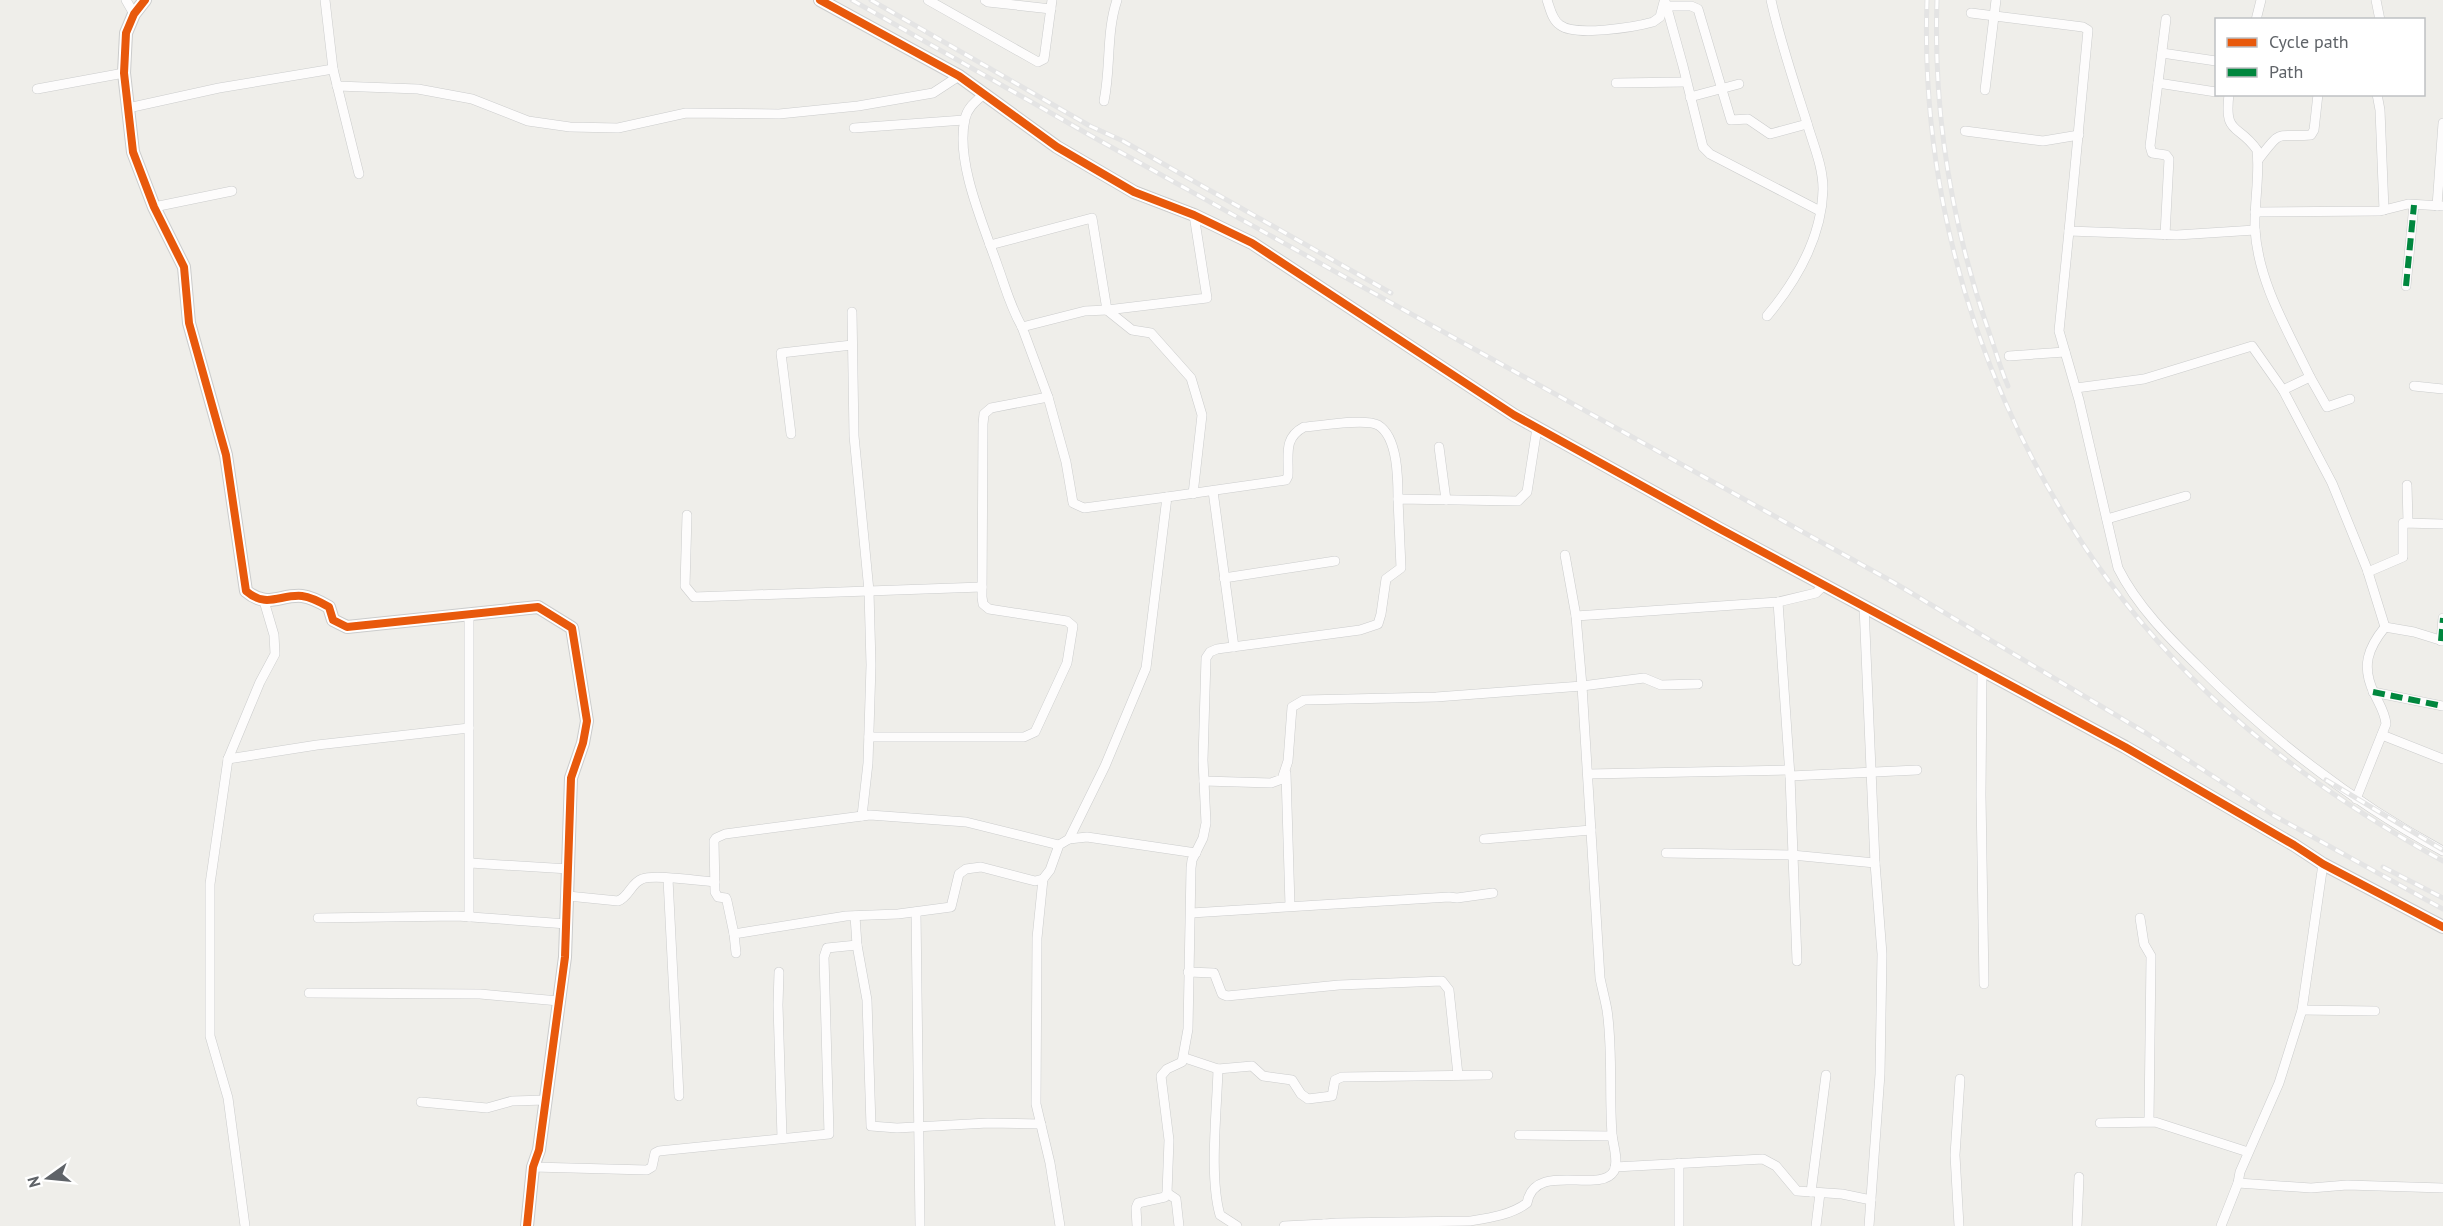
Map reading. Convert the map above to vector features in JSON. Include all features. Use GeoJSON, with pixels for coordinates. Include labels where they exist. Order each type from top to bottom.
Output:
{"type":"FeatureCollection","features":[{"type":"Feature","properties":{"kind":"street"},"geometry":{"type":"LineString","coordinates":[[126,0],[134,14]]}},
{"type":"Feature","properties":{"kind":"street"},"geometry":{"type":"LineString","coordinates":[[145,0],[134,14],[126,33],[124,73],[133,152],[154,207],[184,267],[189,323],[226,455],[246,591],[252,597],[264,601],[302,596],[329,607],[333,620],[347,627],[538,607],[572,628],[587,721],[583,743],[571,778],[567,924],[546,1100],[539,1150],[533,1167],[527,1226]]}},
{"type":"Feature","properties":{"kind":"street"},"geometry":{"type":"LineString","coordinates":[[325,0],[333,69],[359,174]]}},
{"type":"Feature","properties":{"kind":"street"},"geometry":{"type":"LineString","coordinates":[[820,0],[959,76],[1057,147],[1134,192],[1194,215],[1252,243],[1435,365],[1537,428],[2125,747],[2323,864],[2443,927]]}},
{"type":"Feature","properties":{"kind":"street"},"geometry":{"type":"LineString","coordinates":[[928,0],[1038,62],[1044,59],[1051,5],[985,0]]}},
{"type":"Feature","properties":{"kind":"street"},"geometry":{"type":"LineString","coordinates":[[1104,101],[1109,72],[1110,22],[1117,0]]}},
{"type":"Feature","properties":{"kind":"street"},"geometry":{"type":"LineString","coordinates":[[1547,0],[1558,24],[1564,28],[1586,31],[1653,22],[1660,17],[1665,2]]}},
{"type":"Feature","properties":{"kind":"street"},"geometry":{"type":"LineString","coordinates":[[1767,316],[1800,273],[1809,251],[1820,211],[1823,186],[1821,171],[1771,0]]}},
{"type":"Feature","properties":{"kind":"street"},"geometry":{"type":"LineString","coordinates":[[1985,90],[1996,0]]}},
{"type":"Feature","properties":{"kind":"street"},"geometry":{"type":"LineString","coordinates":[[2256,18],[2261,0]]}},
{"type":"Feature","properties":{"kind":"street"},"geometry":{"type":"LineString","coordinates":[[2376,0],[2380,18]]}},
{"type":"Feature","properties":{"kind":"street"},"geometry":{"type":"LineString","coordinates":[[1665,2],[1701,141],[1710,154],[1820,211]]}},
{"type":"Feature","properties":{"kind":"street"},"geometry":{"type":"LineString","coordinates":[[1665,2],[1698,9],[1730,118],[1734,122],[1748,119],[1770,134],[1807,124]]}},
{"type":"Feature","properties":{"kind":"street"},"geometry":{"type":"LineString","coordinates":[[1971,13],[2084,27],[2088,30],[2059,331],[2076,388],[2118,568],[2125,582],[2170,639],[2256,722],[2356,799],[2443,851]]}},
{"type":"Feature","properties":{"kind":"street"},"geometry":{"type":"LineString","coordinates":[[2165,235],[2169,159],[2166,155],[2152,153],[2150,146],[2166,19]]}},
{"type":"Feature","properties":{"kind":"street"},"geometry":{"type":"LineString","coordinates":[[2162,53],[2215,61]]}},
{"type":"Feature","properties":{"kind":"street"},"geometry":{"type":"LineString","coordinates":[[128,108],[219,88],[333,69]]}},
{"type":"Feature","properties":{"kind":"street"},"geometry":{"type":"LineString","coordinates":[[37,89],[124,73]]}},
{"type":"Feature","properties":{"kind":"street"},"geometry":{"type":"LineString","coordinates":[[337,86],[418,89],[472,99],[528,121],[570,127],[618,128],[686,113],[779,114],[858,106],[933,93],[959,76]]}},
{"type":"Feature","properties":{"kind":"street"},"geometry":{"type":"LineString","coordinates":[[1616,83],[1686,82]]}},
{"type":"Feature","properties":{"kind":"street"},"geometry":{"type":"LineString","coordinates":[[2158,83],[2215,92]]}},
{"type":"Feature","properties":{"kind":"street"},"geometry":{"type":"LineString","coordinates":[[1690,97],[1739,84]]}},
{"type":"Feature","properties":{"kind":"street"},"geometry":{"type":"LineString","coordinates":[[984,94],[968,109],[964,120],[964,151],[968,173],[975,204],[1011,308],[1022,327],[1048,396],[1066,462],[1073,503],[1076,507],[1084,508],[1193,494],[1286,480],[1289,440],[1295,432],[1304,427],[1367,423],[1379,426],[1390,440],[1398,470],[1401,568],[1386,579],[1378,624],[1360,630],[1217,649],[1210,652],[1206,658],[1203,760],[1206,823],[1191,868],[1189,1005],[1185,1058],[1179,1064],[1163,1072],[1161,1076],[1168,1140],[1167,1192],[1165,1197],[1138,1203],[1137,1226]]}},
{"type":"Feature","properties":{"kind":"street"},"geometry":{"type":"LineString","coordinates":[[2229,96],[2227,114],[2230,125],[2257,150],[2255,230],[2269,291],[2327,407],[2350,399]]}},
{"type":"Feature","properties":{"kind":"street"},"geometry":{"type":"LineString","coordinates":[[2258,160],[2275,138],[2282,134],[2311,135],[2314,130],[2318,96]]}},
{"type":"Feature","properties":{"kind":"street"},"geometry":{"type":"LineString","coordinates":[[2377,96],[2380,110],[2384,210]]}},
{"type":"Feature","properties":{"kind":"street"},"geometry":{"type":"LineString","coordinates":[[854,128],[964,120]]}},
{"type":"Feature","properties":{"kind":"street"},"geometry":{"type":"LineString","coordinates":[[2255,212],[2384,210],[2414,205],[2440,206],[2443,123]]}},
{"type":"Feature","properties":{"kind":"street"},"geometry":{"type":"LineString","coordinates":[[1965,130],[2043,141],[2079,135]]}},
{"type":"Feature","properties":{"kind":"street"},"geometry":{"type":"LineString","coordinates":[[154,207],[232,190]]}},
{"type":"Feature","properties":{"kind":"street"},"geometry":{"type":"LineString","coordinates":[[2406,286],[2414,205]]}},
{"type":"Feature","properties":{"kind":"street"},"geometry":{"type":"LineString","coordinates":[[1022,327],[1085,311],[1207,298],[1194,215]]}},
{"type":"Feature","properties":{"kind":"street"},"geometry":{"type":"LineString","coordinates":[[990,245],[1092,218],[1107,310],[1132,330],[1151,333],[1191,378],[1202,415],[1193,494]]}},
{"type":"Feature","properties":{"kind":"street"},"geometry":{"type":"LineString","coordinates":[[2069,231],[2165,235],[2255,230]]}},
{"type":"Feature","properties":{"kind":"street"},"geometry":{"type":"LineString","coordinates":[[852,312],[854,436],[869,591],[871,665],[869,737],[862,816]]}},
{"type":"Feature","properties":{"kind":"street"},"geometry":{"type":"LineString","coordinates":[[791,434],[781,353],[852,345]]}},
{"type":"Feature","properties":{"kind":"street"},"geometry":{"type":"LineString","coordinates":[[2076,388],[2144,379],[2252,346],[2283,390],[2332,483],[2368,572],[2385,627]]}},
{"type":"Feature","properties":{"kind":"street"},"geometry":{"type":"LineString","coordinates":[[2009,356],[2065,352]]}},
{"type":"Feature","properties":{"kind":"street"},"geometry":{"type":"LineString","coordinates":[[2283,390],[2310,377]]}},
{"type":"Feature","properties":{"kind":"street"},"geometry":{"type":"LineString","coordinates":[[2414,386],[2443,389]]}},
{"type":"Feature","properties":{"kind":"street"},"geometry":{"type":"LineString","coordinates":[[869,737],[1024,737],[1035,732],[1067,663],[1073,627],[1067,621],[989,609],[983,604],[984,414],[1000,405],[1048,396]]}},
{"type":"Feature","properties":{"kind":"street"},"geometry":{"type":"LineString","coordinates":[[1398,500],[1518,501],[1527,492],[1537,428]]}},
{"type":"Feature","properties":{"kind":"street"},"geometry":{"type":"LineString","coordinates":[[1439,447],[1446,500]]}},
{"type":"Feature","properties":{"kind":"street"},"geometry":{"type":"LineString","coordinates":[[2407,485],[2408,522]]}},
{"type":"Feature","properties":{"kind":"street"},"geometry":{"type":"LineString","coordinates":[[1213,491],[1234,647]]}},
{"type":"Feature","properties":{"kind":"street"},"geometry":{"type":"LineString","coordinates":[[2107,519],[2186,496]]}},
{"type":"Feature","properties":{"kind":"street"},"geometry":{"type":"LineString","coordinates":[[1069,839],[1105,766],[1146,668],[1167,497]]}},
{"type":"Feature","properties":{"kind":"street"},"geometry":{"type":"LineString","coordinates":[[687,515],[685,586],[694,597],[982,587]]}},
{"type":"Feature","properties":{"kind":"street"},"geometry":{"type":"LineString","coordinates":[[2368,572],[2403,557],[2402,524],[2408,522],[2443,524]]}},
{"type":"Feature","properties":{"kind":"street"},"geometry":{"type":"LineString","coordinates":[[1284,1226],[1470,1221],[1518,1209],[1527,1203],[1529,1192],[1540,1183],[1606,1177],[1613,1172],[1616,1161],[1612,1136],[1607,1011],[1600,978],[1582,686],[1576,616],[1565,555]]}},
{"type":"Feature","properties":{"kind":"street"},"geometry":{"type":"LineString","coordinates":[[1224,578],[1335,561]]}},
{"type":"Feature","properties":{"kind":"street"},"geometry":{"type":"LineString","coordinates":[[1576,616],[1778,602],[1816,593],[1824,585]]}},
{"type":"Feature","properties":{"kind":"street"},"geometry":{"type":"LineString","coordinates":[[244,1226],[228,1098],[210,1036],[210,884],[228,759],[260,682],[275,654],[274,635],[264,601]]}},
{"type":"Feature","properties":{"kind":"street"},"geometry":{"type":"LineString","coordinates":[[1778,602],[1790,773],[1797,961]]}},
{"type":"Feature","properties":{"kind":"street"},"geometry":{"type":"LineString","coordinates":[[1863,606],[1875,863],[1882,954],[1880,1074],[1869,1226]]}},
{"type":"Feature","properties":{"kind":"street"},"geometry":{"type":"LineString","coordinates":[[469,614],[469,916]]}},
{"type":"Feature","properties":{"kind":"street"},"geometry":{"type":"LineString","coordinates":[[2385,627],[2414,632],[2442,641],[2443,618]]}},
{"type":"Feature","properties":{"kind":"street"},"geometry":{"type":"LineString","coordinates":[[2356,799],[2386,724],[2385,714],[2373,692],[2366,666],[2373,642],[2385,627]]}},
{"type":"Feature","properties":{"kind":"street"},"geometry":{"type":"LineString","coordinates":[[1982,670],[1981,818],[1984,984]]}},
{"type":"Feature","properties":{"kind":"street"},"geometry":{"type":"LineString","coordinates":[[1290,906],[1286,770],[1292,707],[1304,700],[1436,697],[1582,686],[1644,678],[1661,685],[1698,684]]}},
{"type":"Feature","properties":{"kind":"street"},"geometry":{"type":"LineString","coordinates":[[2373,692],[2443,706]]}},
{"type":"Feature","properties":{"kind":"street"},"geometry":{"type":"LineString","coordinates":[[228,759],[317,745],[469,728]]}},
{"type":"Feature","properties":{"kind":"street"},"geometry":{"type":"LineString","coordinates":[[2382,735],[2443,759]]}},
{"type":"Feature","properties":{"kind":"street"},"geometry":{"type":"LineString","coordinates":[[1204,781],[1271,783],[1282,779],[1286,770]]}},
{"type":"Feature","properties":{"kind":"street"},"geometry":{"type":"LineString","coordinates":[[1588,774],[1917,770]]}},
{"type":"Feature","properties":{"kind":"street"},"geometry":{"type":"LineString","coordinates":[[736,953],[728,901],[716,895],[714,841],[720,835],[862,816],[966,822],[1059,844],[1069,839],[1087,837],[1196,853]]}},
{"type":"Feature","properties":{"kind":"street"},"geometry":{"type":"LineString","coordinates":[[1484,839],[1591,830]]}},
{"type":"Feature","properties":{"kind":"street"},"geometry":{"type":"LineString","coordinates":[[1048,1226],[1060,1226],[1050,1163],[1036,1104],[1036,950],[1043,879],[1050,870],[1059,844]]}},
{"type":"Feature","properties":{"kind":"street"},"geometry":{"type":"LineString","coordinates":[[1666,853],[1792,855],[1875,863]]}},
{"type":"Feature","properties":{"kind":"street"},"geometry":{"type":"LineString","coordinates":[[470,864],[568,869]]}},
{"type":"Feature","properties":{"kind":"street"},"geometry":{"type":"LineString","coordinates":[[2221,1226],[2248,1152],[2279,1083],[2302,1010],[2323,864]]}},
{"type":"Feature","properties":{"kind":"street"},"geometry":{"type":"LineString","coordinates":[[734,934],[804,922],[951,907],[959,874],[966,868],[981,867],[1035,881],[1043,879]]}},
{"type":"Feature","properties":{"kind":"street"},"geometry":{"type":"LineString","coordinates":[[568,896],[618,901],[623,899],[640,879],[647,878],[715,882]]}},
{"type":"Feature","properties":{"kind":"street"},"geometry":{"type":"LineString","coordinates":[[668,879],[679,1096]]}},
{"type":"Feature","properties":{"kind":"street"},"geometry":{"type":"LineString","coordinates":[[1191,913],[1457,898],[1493,893]]}},
{"type":"Feature","properties":{"kind":"street"},"geometry":{"type":"LineString","coordinates":[[916,912],[921,1127],[920,1226]]}},
{"type":"Feature","properties":{"kind":"street"},"geometry":{"type":"LineString","coordinates":[[318,918],[469,916],[567,924]]}},
{"type":"Feature","properties":{"kind":"street"},"geometry":{"type":"LineString","coordinates":[[855,916],[857,945],[867,1000],[871,1126],[1041,1124]]}},
{"type":"Feature","properties":{"kind":"street"},"geometry":{"type":"LineString","coordinates":[[2140,918],[2144,944],[2151,956],[2149,1121]]}},
{"type":"Feature","properties":{"kind":"street"},"geometry":{"type":"LineString","coordinates":[[533,1167],[647,1170],[651,1167],[655,1153],[659,1151],[829,1134],[824,957],[827,948],[857,945]]}},
{"type":"Feature","properties":{"kind":"street"},"geometry":{"type":"LineString","coordinates":[[779,972],[783,1138]]}},
{"type":"Feature","properties":{"kind":"street"},"geometry":{"type":"LineString","coordinates":[[1188,972],[1214,973],[1222,994],[1227,996],[1340,985],[1442,981],[1449,990],[1458,1075]]}},
{"type":"Feature","properties":{"kind":"street"},"geometry":{"type":"LineString","coordinates":[[309,993],[480,994],[559,1001]]}},
{"type":"Feature","properties":{"kind":"street"},"geometry":{"type":"LineString","coordinates":[[2302,1010],[2375,1011]]}},
{"type":"Feature","properties":{"kind":"street"},"geometry":{"type":"LineString","coordinates":[[1185,1058],[1218,1069],[1252,1066],[1263,1077],[1287,1077],[1296,1084],[1301,1095],[1308,1099],[1332,1096],[1335,1080],[1342,1077],[1488,1075]]}},
{"type":"Feature","properties":{"kind":"street"},"geometry":{"type":"LineString","coordinates":[[1218,1069],[1215,1174],[1217,1205],[1220,1215],[1237,1226]]}},
{"type":"Feature","properties":{"kind":"street"},"geometry":{"type":"LineString","coordinates":[[1816,1226],[1816,1193],[1826,1075]]}},
{"type":"Feature","properties":{"kind":"street"},"geometry":{"type":"LineString","coordinates":[[1959,1226],[1955,1155],[1960,1079]]}},
{"type":"Feature","properties":{"kind":"street"},"geometry":{"type":"LineString","coordinates":[[421,1102],[487,1108],[512,1101],[546,1100]]}},
{"type":"Feature","properties":{"kind":"street"},"geometry":{"type":"LineString","coordinates":[[2100,1123],[2149,1121],[2162,1123],[2248,1152]]}},
{"type":"Feature","properties":{"kind":"street"},"geometry":{"type":"LineString","coordinates":[[1519,1135],[1612,1136]]}},
{"type":"Feature","properties":{"kind":"street"},"geometry":{"type":"LineString","coordinates":[[1615,1167],[1763,1159],[1776,1166],[1793,1188],[1801,1192],[1842,1194],[1871,1200]]}},
{"type":"Feature","properties":{"kind":"street"},"geometry":{"type":"LineString","coordinates":[[1679,1163],[1679,1226]]}},
{"type":"Feature","properties":{"kind":"street"},"geometry":{"type":"LineString","coordinates":[[2077,1226],[2079,1177]]}},
{"type":"Feature","properties":{"kind":"street"},"geometry":{"type":"LineString","coordinates":[[2238,1183],[2312,1188],[2347,1185],[2443,1188]]}},
{"type":"Feature","properties":{"kind":"street"},"geometry":{"type":"LineString","coordinates":[[1167,1192],[1176,1199],[1179,1226]]}},
{"type":"Feature","properties":{"kind":"street"},"geometry":{"type":"LineString","coordinates":[[1499,1215],[1499,1226]]}},
{"type":"Feature","properties":{"kind":"railway"},"geometry":{"type":"LineString","coordinates":[[852,0],[1086,133],[1893,582],[2146,733],[2273,815],[2443,909]]}},
{"type":"Feature","properties":{"kind":"railway"},"geometry":{"type":"LineString","coordinates":[[871,0],[1090,126],[1123,141],[1391,293]]}},
{"type":"Feature","properties":{"kind":"railway"},"geometry":{"type":"LineString","coordinates":[[1927,0],[1929,103],[1943,205],[1969,305],[2005,402],[2052,494],[2108,580],[2174,659],[2249,730],[2295,767],[2343,800],[2392,832],[2443,861]]}},
{"type":"Feature","properties":{"kind":"railway"},"geometry":{"type":"LineString","coordinates":[[1937,0],[1938,86],[1955,212],[1977,294],[2008,386]]}},
{"type":"Feature","properties":{"kind":"railway"},"geometry":{"type":"LineString","coordinates":[[2326,780],[2443,850]]}},
{"type":"Feature","properties":{"kind":"railway"},"geometry":{"type":"LineString","coordinates":[[2383,867],[2443,898]]}},
{"type":"Feature","properties":{"kind":"marked path"},"geometry":{"type":"LineString","coordinates":[[2406,286],[2414,205]]}},
{"type":"Feature","properties":{"kind":"marked path"},"geometry":{"type":"LineString","coordinates":[[2441,641],[2443,618]]}},
{"type":"Feature","properties":{"kind":"marked path"},"geometry":{"type":"LineString","coordinates":[[2373,692],[2443,706]]}},
{"type":"Feature","properties":{"kind":"cycle path"},"geometry":{"type":"LineString","coordinates":[[145,0],[134,14],[126,33],[124,73],[133,152],[154,207],[184,267],[189,323],[226,455],[246,591],[267,600],[294,596],[309,598],[329,607],[333,620],[347,627],[538,607],[572,628],[587,721],[583,743],[571,778],[565,957],[539,1150],[533,1167],[527,1226]]}},
{"type":"Feature","properties":{"kind":"cycle path"},"geometry":{"type":"LineString","coordinates":[[820,0],[959,76],[1057,147],[1134,192],[1194,215],[1252,243],[1514,415],[1720,529],[2125,747],[2323,864],[2443,927]]}}]}
